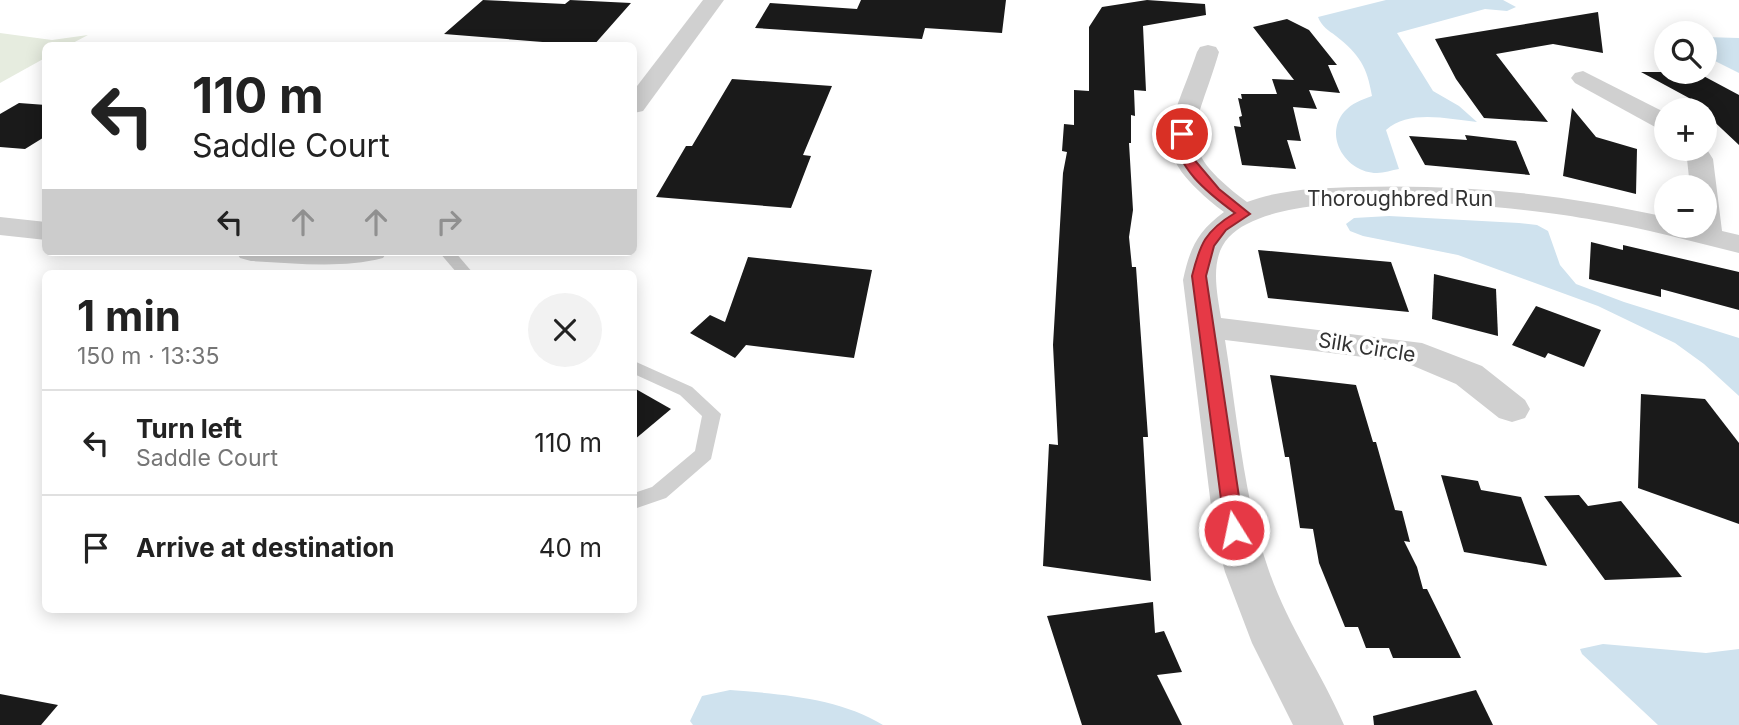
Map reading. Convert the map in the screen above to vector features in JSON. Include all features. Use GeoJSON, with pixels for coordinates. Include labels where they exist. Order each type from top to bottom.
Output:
{"type":"FeatureCollection","features":[{"type":"Feature","properties":{"kind":"street"},"geometry":{"type":"LineString","coordinates":[[637,102],[714,0]]}},
{"type":"Feature","properties":{"kind":"street"},"geometry":{"type":"LineString","coordinates":[[1208,52],[1181,140],[1186,157],[1233,221],[1203,251],[1199,280],[1234,530],[1247,572],[1275,643],[1319,725]]}},
{"type":"Feature","properties":{"kind":"street"},"geometry":{"type":"LineString","coordinates":[[1583,78],[1654,116]]}},
{"type":"Feature","properties":{"kind":"street","name":"Thoroughbred Run"},"geometry":{"type":"LineString","coordinates":[[1233,221],[1280,201],[1317,197],[1443,194],[1544,202],[1654,224]]}},
{"type":"Feature","properties":{"kind":"street"},"geometry":{"type":"LineString","coordinates":[[0,226],[42,231]]}},
{"type":"Feature","properties":{"kind":"street","name":"Thoroughbred Run"},"geometry":{"type":"LineString","coordinates":[[1716,238],[1739,244]]}},
{"type":"Feature","properties":{"kind":"street","name":"Silk Circle"},"geometry":{"type":"LineString","coordinates":[[1206,327],[1410,351],[1469,375],[1512,409]]}},
{"type":"Feature","properties":{"kind":"lane"},"geometry":{"type":"LineString","coordinates":[[450,256],[462,270]]}},
{"type":"Feature","properties":{"kind":"lane"},"geometry":{"type":"LineString","coordinates":[[637,368],[686,391],[712,414],[704,454],[659,493],[637,500]]}},
{"type":"Feature","properties":{"kind":"shaded area"},"geometry":{"type":"Polygon","coordinates":[[[0,33],[52,40],[88,35],[75,42],[42,42],[42,60],[0,83],[0,33]]]}},
{"type":"Feature","properties":{"kind":"water"},"geometry":{"type":"Polygon","coordinates":[[[1386,0],[1503,0],[1516,7],[1507,11],[1485,9],[1397,33],[1433,91],[1459,106],[1477,122],[1417,117],[1395,124],[1386,130],[1399,169],[1377,173],[1356,167],[1341,152],[1337,142],[1338,122],[1344,112],[1360,100],[1372,96],[1361,62],[1351,49],[1323,26],[1318,17],[1386,0]]]}},
{"type":"Feature","properties":{"kind":"water"},"geometry":{"type":"Polygon","coordinates":[[[1717,37],[1739,38],[1739,73],[1717,62],[1717,37]]]}},
{"type":"Feature","properties":{"kind":"water"},"geometry":{"type":"Polygon","coordinates":[[[1389,216],[1537,225],[1548,231],[1560,265],[1576,284],[1739,338],[1739,396],[1704,364],[1675,343],[1598,306],[1458,255],[1363,236],[1350,231],[1346,224],[1354,218],[1389,216]]]}},
{"type":"Feature","properties":{"kind":"water"},"geometry":{"type":"Polygon","coordinates":[[[1603,644],[1706,653],[1739,649],[1739,725],[1658,725],[1582,654],[1580,649],[1603,644]]]}},
{"type":"Feature","properties":{"kind":"water"},"geometry":{"type":"Polygon","coordinates":[[[730,690],[829,703],[883,725],[693,725],[690,721],[702,696],[730,690]]]}},
{"type":"Feature","properties":{"kind":"building"},"geometry":{"type":"Polygon","coordinates":[[[483,0],[565,4],[570,0],[631,3],[597,42],[543,42],[444,34],[483,0]]]}},
{"type":"Feature","properties":{"kind":"building"},"geometry":{"type":"Polygon","coordinates":[[[861,0],[1006,0],[1002,33],[925,28],[922,39],[755,28],[770,3],[857,9],[861,0]]]}},
{"type":"Feature","properties":{"kind":"building"},"geometry":{"type":"Polygon","coordinates":[[[1147,0],[1205,4],[1206,15],[1143,26],[1146,91],[1134,90],[1135,116],[1131,115],[1129,143],[1133,210],[1129,237],[1132,267],[1136,267],[1148,437],[1143,437],[1151,581],[1043,566],[1049,444],[1058,445],[1053,345],[1063,173],[1067,152],[1062,151],[1064,124],[1074,125],[1074,90],[1089,91],[1089,27],[1102,7],[1147,0]]]}},
{"type":"Feature","properties":{"kind":"building"},"geometry":{"type":"Polygon","coordinates":[[[1598,12],[1603,53],[1553,44],[1496,54],[1548,122],[1484,118],[1456,79],[1435,39],[1598,12]]]}},
{"type":"Feature","properties":{"kind":"building"},"geometry":{"type":"Polygon","coordinates":[[[1287,19],[1309,30],[1337,65],[1328,65],[1340,93],[1309,90],[1317,109],[1293,107],[1301,141],[1287,140],[1296,169],[1242,165],[1234,126],[1241,127],[1239,117],[1242,116],[1238,98],[1242,99],[1241,94],[1277,94],[1272,79],[1294,80],[1253,27],[1287,19]]]}},
{"type":"Feature","properties":{"kind":"building"},"geometry":{"type":"Polygon","coordinates":[[[1641,72],[1654,72],[1654,79],[1641,72]]]}},
{"type":"Feature","properties":{"kind":"building"},"geometry":{"type":"Polygon","coordinates":[[[732,79],[832,86],[803,155],[811,156],[791,208],[656,197],[686,146],[692,146],[732,79]]]}},
{"type":"Feature","properties":{"kind":"building"},"geometry":{"type":"Polygon","coordinates":[[[1717,83],[1739,95],[1739,145],[1717,124],[1717,98],[1689,98],[1663,84],[1717,83]]]}},
{"type":"Feature","properties":{"kind":"building"},"geometry":{"type":"Polygon","coordinates":[[[19,103],[42,105],[42,138],[25,149],[0,147],[0,114],[19,103]]]}},
{"type":"Feature","properties":{"kind":"building"},"geometry":{"type":"Polygon","coordinates":[[[1572,108],[1596,137],[1637,149],[1636,194],[1563,176],[1572,108]]]}},
{"type":"Feature","properties":{"kind":"building"},"geometry":{"type":"Polygon","coordinates":[[[1465,135],[1516,141],[1530,175],[1425,165],[1409,136],[1467,140],[1465,135]]]}},
{"type":"Feature","properties":{"kind":"building"},"geometry":{"type":"Polygon","coordinates":[[[1591,242],[1623,250],[1623,245],[1739,272],[1739,310],[1661,289],[1661,297],[1589,279],[1591,242]]]}},
{"type":"Feature","properties":{"kind":"building"},"geometry":{"type":"Polygon","coordinates":[[[1258,250],[1391,262],[1409,312],[1268,298],[1258,250]]]}},
{"type":"Feature","properties":{"kind":"building"},"geometry":{"type":"Polygon","coordinates":[[[748,257],[872,270],[854,358],[746,345],[735,358],[690,333],[710,315],[725,322],[748,257]]]}},
{"type":"Feature","properties":{"kind":"building"},"geometry":{"type":"Polygon","coordinates":[[[1434,274],[1496,289],[1498,336],[1432,319],[1434,274]]]}},
{"type":"Feature","properties":{"kind":"building"},"geometry":{"type":"Polygon","coordinates":[[[1536,306],[1601,330],[1584,367],[1548,353],[1545,358],[1512,345],[1536,306]]]}},
{"type":"Feature","properties":{"kind":"building"},"geometry":{"type":"Polygon","coordinates":[[[1270,375],[1356,385],[1373,442],[1376,442],[1395,510],[1402,511],[1410,542],[1404,541],[1417,567],[1423,589],[1427,589],[1461,658],[1393,658],[1389,648],[1366,648],[1358,627],[1345,627],[1319,563],[1313,529],[1300,528],[1289,457],[1285,457],[1270,375]]]}},
{"type":"Feature","properties":{"kind":"building"},"geometry":{"type":"Polygon","coordinates":[[[637,390],[671,409],[637,437],[637,390]]]}},
{"type":"Feature","properties":{"kind":"building"},"geometry":{"type":"Polygon","coordinates":[[[1641,394],[1705,399],[1739,443],[1739,524],[1638,488],[1641,394]]]}},
{"type":"Feature","properties":{"kind":"building"},"geometry":{"type":"Polygon","coordinates":[[[1441,475],[1478,481],[1481,490],[1521,497],[1547,566],[1464,552],[1441,475]]]}},
{"type":"Feature","properties":{"kind":"building"},"geometry":{"type":"Polygon","coordinates":[[[1579,495],[1588,506],[1621,501],[1682,577],[1605,580],[1544,496],[1579,495]]]}},
{"type":"Feature","properties":{"kind":"building"},"geometry":{"type":"Polygon","coordinates":[[[1153,602],[1155,633],[1164,631],[1182,672],[1157,675],[1182,725],[1082,725],[1047,616],[1153,602]]]}},
{"type":"Feature","properties":{"kind":"building"},"geometry":{"type":"Polygon","coordinates":[[[1476,690],[1493,725],[1374,725],[1373,716],[1476,690]]]}},
{"type":"Feature","properties":{"kind":"building"},"geometry":{"type":"Polygon","coordinates":[[[0,694],[58,705],[41,725],[0,725],[0,694]]]}},
{"type":"Feature","properties":{"kind":"route"},"geometry":{"type":"LineString","coordinates":[[1182,134],[1186,157],[1214,192],[1244,214],[1221,228],[1207,245],[1203,251],[1199,276],[1234,530]]}}]}
